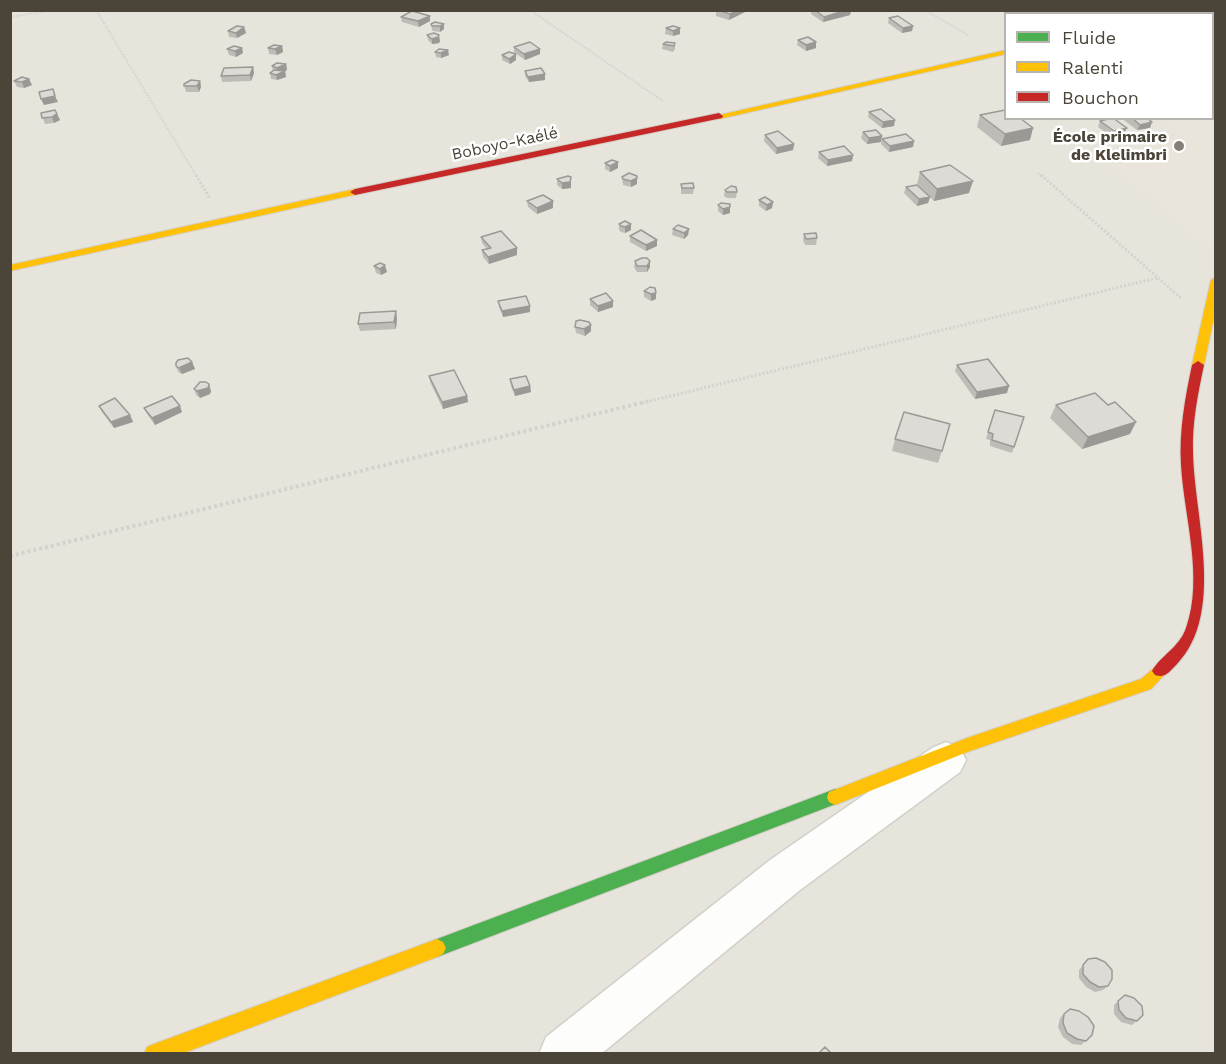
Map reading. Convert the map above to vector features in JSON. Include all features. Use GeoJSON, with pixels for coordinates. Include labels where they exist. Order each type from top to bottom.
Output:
{"type":"FeatureCollection","features":[{"type":"Feature","properties":{"kind":"main road","name":"Boboyo-Kaélé"},"geometry":{"type":"LineString","coordinates":[[10,268],[223,220],[694,121],[1003,53]]}},
{"type":"Feature","properties":{"kind":"main road"},"geometry":{"type":"LineString","coordinates":[[154,1053],[735,837],[967,745],[1146,684],[1183,648],[1196,617],[1198,541],[1187,467],[1186,425],[1215,280]]}},
{"type":"Feature","properties":{"kind":"street"},"geometry":{"type":"LineString","coordinates":[[563,1053],[785,875],[967,745]]}},
{"type":"Feature","properties":{"kind":"path"},"geometry":{"type":"LineString","coordinates":[[10,17],[56,10]]}},
{"type":"Feature","properties":{"kind":"path"},"geometry":{"type":"LineString","coordinates":[[96,10],[223,220]]}},
{"type":"Feature","properties":{"kind":"path"},"geometry":{"type":"LineString","coordinates":[[530,10],[694,121]]}},
{"type":"Feature","properties":{"kind":"path"},"geometry":{"type":"LineString","coordinates":[[925,10],[1003,53]]}},
{"type":"Feature","properties":{"kind":"path"},"geometry":{"type":"LineString","coordinates":[[1038,173],[1206,322]]}},
{"type":"Feature","properties":{"kind":"path"},"geometry":{"type":"LineString","coordinates":[[10,556],[1157,278]]}},
{"type":"Feature","properties":{"kind":"shaded area"},"geometry":{"type":"Polygon","coordinates":[[[11,11],[1215,11],[1215,1053],[11,1053],[11,11]]]}},
{"type":"Feature","properties":{"kind":"shaded area","name":"École primaire de Klelimbri"},"geometry":{"type":"Polygon","coordinates":[[[1216,31],[1215,254],[1103,157],[1181,134],[1160,120],[1214,120],[1214,32],[1216,31]]]}},
{"type":"Feature","properties":{"kind":"building"},"geometry":{"type":"Polygon","coordinates":[[[718,10],[738,10],[730,14],[718,10]]]}},
{"type":"Feature","properties":{"kind":"building"},"geometry":{"type":"Polygon","coordinates":[[[815,10],[847,10],[824,17],[815,10]]]}},
{"type":"Feature","properties":{"kind":"building"},"geometry":{"type":"Polygon","coordinates":[[[412,11],[430,16],[418,21],[401,17],[412,11]]]}},
{"type":"Feature","properties":{"kind":"building"},"geometry":{"type":"Polygon","coordinates":[[[898,16],[913,26],[903,28],[889,18],[898,16]]]}},
{"type":"Feature","properties":{"kind":"building"},"geometry":{"type":"Polygon","coordinates":[[[435,22],[444,24],[432,26],[431,24],[435,22]]]}},
{"type":"Feature","properties":{"kind":"building"},"geometry":{"type":"Polygon","coordinates":[[[237,26],[244,27],[236,33],[228,31],[237,26]]]}},
{"type":"Feature","properties":{"kind":"building"},"geometry":{"type":"Polygon","coordinates":[[[673,26],[680,28],[673,31],[666,28],[673,26]]]}},
{"type":"Feature","properties":{"kind":"building"},"geometry":{"type":"Polygon","coordinates":[[[434,33],[439,35],[438,37],[432,39],[427,35],[434,33]]]}},
{"type":"Feature","properties":{"kind":"building"},"geometry":{"type":"Polygon","coordinates":[[[808,37],[816,42],[806,45],[798,40],[808,37]]]}},
{"type":"Feature","properties":{"kind":"building"},"geometry":{"type":"Polygon","coordinates":[[[530,42],[540,49],[524,54],[514,47],[530,42]]]}},
{"type":"Feature","properties":{"kind":"building"},"geometry":{"type":"Polygon","coordinates":[[[675,43],[674,46],[663,44],[675,43]]]}},
{"type":"Feature","properties":{"kind":"building"},"geometry":{"type":"Polygon","coordinates":[[[274,45],[282,46],[275,49],[268,48],[274,45]]]}},
{"type":"Feature","properties":{"kind":"building"},"geometry":{"type":"Polygon","coordinates":[[[234,46],[242,48],[235,51],[227,49],[234,46]]]}},
{"type":"Feature","properties":{"kind":"building"},"geometry":{"type":"Polygon","coordinates":[[[439,49],[448,50],[441,53],[435,52],[439,49]]]}},
{"type":"Feature","properties":{"kind":"building"},"geometry":{"type":"Polygon","coordinates":[[[509,52],[516,54],[509,59],[502,55],[509,52]]]}},
{"type":"Feature","properties":{"kind":"building"},"geometry":{"type":"Polygon","coordinates":[[[277,63],[286,64],[277,68],[272,66],[277,63]]]}},
{"type":"Feature","properties":{"kind":"building"},"geometry":{"type":"Polygon","coordinates":[[[253,67],[250,75],[221,76],[224,68],[253,67]]]}},
{"type":"Feature","properties":{"kind":"building"},"geometry":{"type":"Polygon","coordinates":[[[541,68],[545,74],[528,77],[525,71],[541,68]]]}},
{"type":"Feature","properties":{"kind":"building"},"geometry":{"type":"Polygon","coordinates":[[[274,70],[285,71],[276,75],[270,73],[274,70]]]}},
{"type":"Feature","properties":{"kind":"building"},"geometry":{"type":"Polygon","coordinates":[[[22,77],[29,79],[22,82],[14,81],[22,77]]]}},
{"type":"Feature","properties":{"kind":"building"},"geometry":{"type":"Polygon","coordinates":[[[191,80],[200,81],[197,86],[184,86],[184,84],[191,80]]]}},
{"type":"Feature","properties":{"kind":"building"},"geometry":{"type":"Polygon","coordinates":[[[53,89],[55,96],[41,99],[39,92],[53,89]]]}},
{"type":"Feature","properties":{"kind":"building"},"geometry":{"type":"Polygon","coordinates":[[[881,109],[895,120],[883,122],[869,112],[881,109]]]}},
{"type":"Feature","properties":{"kind":"building"},"geometry":{"type":"Polygon","coordinates":[[[55,110],[57,114],[42,118],[41,113],[55,110]]]}},
{"type":"Feature","properties":{"kind":"building"},"geometry":{"type":"Polygon","coordinates":[[[1004,110],[1004,120],[1023,120],[1033,128],[1005,134],[980,115],[1004,110]]]}},
{"type":"Feature","properties":{"kind":"building"},"geometry":{"type":"Polygon","coordinates":[[[1116,120],[1127,128],[1114,131],[1100,121],[1116,120]]]}},
{"type":"Feature","properties":{"kind":"building"},"geometry":{"type":"Polygon","coordinates":[[[1134,120],[1152,122],[1140,125],[1134,120]]]}},
{"type":"Feature","properties":{"kind":"building"},"geometry":{"type":"Polygon","coordinates":[[[876,130],[882,136],[869,138],[863,132],[876,130]]]}},
{"type":"Feature","properties":{"kind":"building"},"geometry":{"type":"Polygon","coordinates":[[[778,131],[794,144],[777,148],[765,135],[778,131]]]}},
{"type":"Feature","properties":{"kind":"building"},"geometry":{"type":"Polygon","coordinates":[[[906,134],[914,141],[890,146],[882,139],[906,134]]]}},
{"type":"Feature","properties":{"kind":"building"},"geometry":{"type":"Polygon","coordinates":[[[844,146],[853,155],[828,160],[819,152],[844,146]]]}},
{"type":"Feature","properties":{"kind":"building"},"geometry":{"type":"Polygon","coordinates":[[[612,160],[618,162],[610,166],[605,163],[612,160]]]}},
{"type":"Feature","properties":{"kind":"building"},"geometry":{"type":"Polygon","coordinates":[[[950,165],[973,181],[937,189],[920,172],[950,165]]]}},
{"type":"Feature","properties":{"kind":"building"},"geometry":{"type":"Polygon","coordinates":[[[629,173],[637,178],[631,181],[623,179],[622,177],[629,173]]]}},
{"type":"Feature","properties":{"kind":"building"},"geometry":{"type":"Polygon","coordinates":[[[571,177],[570,182],[562,183],[557,179],[571,177]]]}},
{"type":"Feature","properties":{"kind":"building"},"geometry":{"type":"Polygon","coordinates":[[[693,183],[694,188],[682,188],[681,184],[693,183]]]}},
{"type":"Feature","properties":{"kind":"building"},"geometry":{"type":"Polygon","coordinates":[[[917,185],[930,197],[919,199],[906,187],[917,185]]]}},
{"type":"Feature","properties":{"kind":"building"},"geometry":{"type":"Polygon","coordinates":[[[731,186],[736,187],[737,192],[725,190],[731,186]]]}},
{"type":"Feature","properties":{"kind":"building"},"geometry":{"type":"Polygon","coordinates":[[[543,195],[553,201],[537,208],[527,201],[543,195]]]}},
{"type":"Feature","properties":{"kind":"building"},"geometry":{"type":"Polygon","coordinates":[[[765,197],[773,202],[767,205],[759,200],[765,197]]]}},
{"type":"Feature","properties":{"kind":"building"},"geometry":{"type":"Polygon","coordinates":[[[730,204],[730,207],[723,209],[718,205],[730,204]]]}},
{"type":"Feature","properties":{"kind":"building"},"geometry":{"type":"Polygon","coordinates":[[[625,221],[631,224],[625,227],[619,224],[625,221]]]}},
{"type":"Feature","properties":{"kind":"building"},"geometry":{"type":"Polygon","coordinates":[[[678,225],[689,229],[684,233],[673,229],[678,225]]]}},
{"type":"Feature","properties":{"kind":"building"},"geometry":{"type":"Polygon","coordinates":[[[641,230],[657,240],[646,245],[630,236],[641,230]]]}},
{"type":"Feature","properties":{"kind":"building"},"geometry":{"type":"Polygon","coordinates":[[[501,231],[517,248],[488,257],[482,250],[491,248],[481,237],[501,231]]]}},
{"type":"Feature","properties":{"kind":"building"},"geometry":{"type":"Polygon","coordinates":[[[816,233],[817,238],[806,239],[804,234],[816,233]]]}},
{"type":"Feature","properties":{"kind":"building"},"geometry":{"type":"Polygon","coordinates":[[[642,258],[650,261],[647,266],[637,266],[635,261],[642,258]]]}},
{"type":"Feature","properties":{"kind":"building"},"geometry":{"type":"Polygon","coordinates":[[[380,263],[385,265],[380,269],[374,266],[380,263]]]}},
{"type":"Feature","properties":{"kind":"building"},"geometry":{"type":"Polygon","coordinates":[[[650,287],[655,288],[656,293],[651,294],[644,291],[650,287]]]}},
{"type":"Feature","properties":{"kind":"building"},"geometry":{"type":"Polygon","coordinates":[[[606,293],[613,301],[598,306],[590,299],[606,293]]]}},
{"type":"Feature","properties":{"kind":"building"},"geometry":{"type":"Polygon","coordinates":[[[526,296],[530,306],[502,311],[498,301],[526,296]]]}},
{"type":"Feature","properties":{"kind":"building"},"geometry":{"type":"Polygon","coordinates":[[[396,311],[394,322],[358,324],[360,313],[396,311]]]}},
{"type":"Feature","properties":{"kind":"building"},"geometry":{"type":"Polygon","coordinates":[[[576,321],[589,322],[591,325],[584,329],[575,327],[576,321]]]}},
{"type":"Feature","properties":{"kind":"building"},"geometry":{"type":"Polygon","coordinates":[[[188,358],[192,362],[179,368],[176,366],[178,360],[188,358]]]}},
{"type":"Feature","properties":{"kind":"building"},"geometry":{"type":"Polygon","coordinates":[[[988,359],[1009,386],[977,392],[957,365],[988,359]]]}},
{"type":"Feature","properties":{"kind":"building"},"geometry":{"type":"Polygon","coordinates":[[[454,370],[467,396],[442,402],[429,376],[454,370]]]}},
{"type":"Feature","properties":{"kind":"building"},"geometry":{"type":"Polygon","coordinates":[[[526,376],[530,386],[514,390],[510,379],[526,376]]]}},
{"type":"Feature","properties":{"kind":"building"},"geometry":{"type":"Polygon","coordinates":[[[200,382],[209,384],[208,388],[197,391],[194,389],[200,382]]]}},
{"type":"Feature","properties":{"kind":"building"},"geometry":{"type":"Polygon","coordinates":[[[1095,393],[1108,405],[1115,402],[1136,422],[1088,437],[1056,405],[1095,393]]]}},
{"type":"Feature","properties":{"kind":"building"},"geometry":{"type":"Polygon","coordinates":[[[172,396],[180,406],[152,418],[144,408],[172,396]]]}},
{"type":"Feature","properties":{"kind":"building"},"geometry":{"type":"Polygon","coordinates":[[[115,398],[130,415],[111,422],[99,406],[115,398]]]}},
{"type":"Feature","properties":{"kind":"building"},"geometry":{"type":"Polygon","coordinates":[[[995,410],[1024,417],[1014,447],[992,440],[993,434],[988,432],[995,410]]]}},
{"type":"Feature","properties":{"kind":"building"},"geometry":{"type":"Polygon","coordinates":[[[904,412],[950,424],[942,451],[895,439],[904,412]]]}},
{"type":"Feature","properties":{"kind":"building"},"geometry":{"type":"Polygon","coordinates":[[[1096,958],[1105,962],[1112,970],[1112,979],[1108,986],[1099,987],[1083,974],[1083,965],[1088,959],[1096,958]]]}},
{"type":"Feature","properties":{"kind":"building"},"geometry":{"type":"Polygon","coordinates":[[[1125,995],[1134,998],[1142,1006],[1143,1015],[1137,1021],[1126,1018],[1119,1010],[1118,1001],[1125,995]]]}},
{"type":"Feature","properties":{"kind":"building"},"geometry":{"type":"Polygon","coordinates":[[[1070,1009],[1079,1011],[1088,1017],[1094,1026],[1092,1035],[1086,1041],[1067,1033],[1063,1023],[1064,1014],[1070,1009]]]}},
{"type":"Feature","properties":{"kind":"building"},"geometry":{"type":"Polygon","coordinates":[[[825,1047],[831,1053],[819,1053],[825,1047]]]}},
{"type":"Feature","properties":{"kind":"traffic: fast"},"geometry":{"type":"LineString","coordinates":[[437,948],[835,797]]}},
{"type":"Feature","properties":{"kind":"traffic: slow"},"geometry":{"type":"LineString","coordinates":[[1188,12],[1195,10]]}},
{"type":"Feature","properties":{"kind":"traffic: slow"},"geometry":{"type":"LineString","coordinates":[[719,116],[1004,52]]}},
{"type":"Feature","properties":{"kind":"traffic: slow"},"geometry":{"type":"LineString","coordinates":[[10,268],[355,192]]}},
{"type":"Feature","properties":{"kind":"traffic: slow"},"geometry":{"type":"LineString","coordinates":[[1198,365],[1216,280]]}},
{"type":"Feature","properties":{"kind":"traffic: slow"},"geometry":{"type":"LineString","coordinates":[[835,797],[967,745],[1146,684],[1160,671]]}},
{"type":"Feature","properties":{"kind":"traffic: slow"},"geometry":{"type":"LineString","coordinates":[[154,1054],[437,948]]}},
{"type":"Feature","properties":{"kind":"traffic: jam"},"geometry":{"type":"LineString","coordinates":[[355,192],[719,116]]}},
{"type":"Feature","properties":{"kind":"traffic: jam"},"geometry":{"type":"LineString","coordinates":[[1160,671],[1183,648],[1193,629],[1198,607],[1200,584],[1187,464],[1189,414],[1198,365]]}},
{"type":"Feature","properties":{"kind":"place","name":"École primaire de Klelimbri"},"geometry":{"type":"Point","coordinates":[1179,146]}}]}
